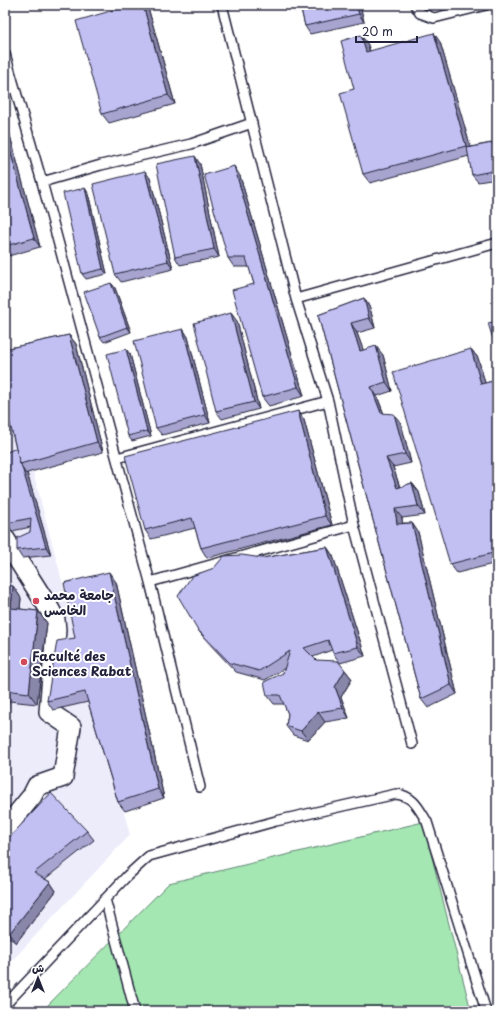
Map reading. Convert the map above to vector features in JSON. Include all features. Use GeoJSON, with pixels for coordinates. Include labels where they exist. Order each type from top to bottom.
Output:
{"type":"FeatureCollection","features":[{"type":"Feature","properties":{"kind":"street"},"geometry":{"type":"LineString","coordinates":[[5,539],[55,620],[56,630],[49,712],[70,727],[63,777],[37,786],[32,796],[5,829]]}},
{"type":"Feature","properties":{"kind":"lane"},"geometry":{"type":"LineString","coordinates":[[222,5],[296,299],[328,401],[354,525],[412,744]]}},
{"type":"Feature","properties":{"kind":"lane"},"geometry":{"type":"LineString","coordinates":[[415,5],[420,13],[434,18],[486,5]]}},
{"type":"Feature","properties":{"kind":"lane"},"geometry":{"type":"LineString","coordinates":[[5,54],[42,182],[150,582],[200,787]]}},
{"type":"Feature","properties":{"kind":"lane"},"geometry":{"type":"LineString","coordinates":[[42,182],[101,165],[191,144],[252,123]]}},
{"type":"Feature","properties":{"kind":"lane"},"geometry":{"type":"LineString","coordinates":[[296,299],[497,243]]}},
{"type":"Feature","properties":{"kind":"lane"},"geometry":{"type":"LineString","coordinates":[[117,458],[328,401]]}},
{"type":"Feature","properties":{"kind":"lane"},"geometry":{"type":"LineString","coordinates":[[150,582],[354,525]]}},
{"type":"Feature","properties":{"kind":"lane"},"geometry":{"type":"LineString","coordinates":[[5,1005],[105,899],[141,862],[149,856],[276,821],[385,796],[403,795],[415,802],[427,822],[486,1011]]}},
{"type":"Feature","properties":{"kind":"lane"},"geometry":{"type":"LineString","coordinates":[[105,899],[135,1011]]}},
{"type":"Feature","properties":{"kind":"shaded area","name":"جامعة محمد الخامس"},"geometry":{"type":"Polygon","coordinates":[[[5,367],[130,835],[5,968],[5,367]]]}},
{"type":"Feature","properties":{"kind":"green space"},"geometry":{"type":"Polygon","coordinates":[[[423,822],[471,1011],[42,1011],[169,883],[423,822]]]}},
{"type":"Feature","properties":{"kind":"building"},"geometry":{"type":"Polygon","coordinates":[[[131,5],[143,5],[168,95],[102,114],[76,21],[131,5]]]}},
{"type":"Feature","properties":{"kind":"building"},"geometry":{"type":"Polygon","coordinates":[[[300,5],[356,5],[359,14],[305,26],[300,5]]]}},
{"type":"Feature","properties":{"kind":"building"},"geometry":{"type":"Polygon","coordinates":[[[434,33],[466,146],[363,174],[340,93],[354,89],[341,41],[361,35],[366,52],[434,33]]]}},
{"type":"Feature","properties":{"kind":"building"},"geometry":{"type":"Polygon","coordinates":[[[5,132],[34,238],[5,246],[5,132]]]}},
{"type":"Feature","properties":{"kind":"building"},"geometry":{"type":"Polygon","coordinates":[[[497,142],[497,170],[472,175],[467,148],[497,142]]]}},
{"type":"Feature","properties":{"kind":"building"},"geometry":{"type":"Polygon","coordinates":[[[195,156],[214,249],[175,257],[156,164],[195,156]]]}},
{"type":"Feature","properties":{"kind":"building"},"geometry":{"type":"Polygon","coordinates":[[[234,166],[298,387],[262,397],[232,290],[254,284],[246,258],[228,258],[204,175],[234,166]]]}},
{"type":"Feature","properties":{"kind":"building"},"geometry":{"type":"Polygon","coordinates":[[[145,171],[168,261],[115,274],[93,184],[145,171]]]}},
{"type":"Feature","properties":{"kind":"building"},"geometry":{"type":"Polygon","coordinates":[[[85,188],[103,269],[82,274],[63,193],[85,188]]]}},
{"type":"Feature","properties":{"kind":"building"},"geometry":{"type":"Polygon","coordinates":[[[111,283],[127,327],[100,337],[84,292],[111,283]]]}},
{"type":"Feature","properties":{"kind":"building"},"geometry":{"type":"Polygon","coordinates":[[[364,298],[369,318],[351,323],[360,351],[376,346],[386,382],[371,387],[381,413],[394,414],[405,454],[386,458],[397,488],[412,483],[418,506],[395,509],[397,524],[412,523],[451,685],[421,699],[318,315],[364,298]]]}},
{"type":"Feature","properties":{"kind":"building"},"geometry":{"type":"Polygon","coordinates":[[[231,313],[254,402],[216,411],[194,323],[231,313]]]}},
{"type":"Feature","properties":{"kind":"building"},"geometry":{"type":"Polygon","coordinates":[[[497,321],[497,352],[488,323],[497,321]]]}},
{"type":"Feature","properties":{"kind":"building"},"geometry":{"type":"Polygon","coordinates":[[[183,329],[205,415],[156,428],[134,341],[183,329]]]}},
{"type":"Feature","properties":{"kind":"building"},"geometry":{"type":"Polygon","coordinates":[[[69,335],[97,442],[20,464],[5,404],[5,349],[69,335]]]}},
{"type":"Feature","properties":{"kind":"building"},"geometry":{"type":"Polygon","coordinates":[[[126,349],[147,431],[128,436],[107,354],[126,349]]]}},
{"type":"Feature","properties":{"kind":"building"},"geometry":{"type":"Polygon","coordinates":[[[471,349],[481,384],[497,380],[497,552],[450,564],[393,372],[471,349]]]}},
{"type":"Feature","properties":{"kind":"building"},"geometry":{"type":"Polygon","coordinates":[[[298,411],[325,516],[201,548],[192,518],[145,530],[125,456],[298,411]]]}},
{"type":"Feature","properties":{"kind":"building"},"geometry":{"type":"Polygon","coordinates":[[[16,448],[46,547],[17,550],[17,538],[30,532],[31,518],[7,523],[5,517],[5,453],[16,448]]]}},
{"type":"Feature","properties":{"kind":"building"},"geometry":{"type":"Polygon","coordinates":[[[327,547],[358,647],[333,653],[328,640],[304,648],[316,660],[338,661],[345,670],[335,687],[343,708],[318,712],[301,731],[286,726],[288,714],[280,695],[267,695],[264,682],[283,673],[290,651],[259,671],[230,663],[198,630],[178,596],[192,576],[214,568],[224,556],[242,555],[262,558],[327,547]]]}},
{"type":"Feature","properties":{"kind":"building"},"geometry":{"type":"Polygon","coordinates":[[[109,572],[158,789],[118,802],[85,692],[47,701],[57,641],[75,638],[64,583],[109,572]]]}},
{"type":"Feature","properties":{"kind":"building","name":"Faculté des Sciences Rabat"},"geometry":{"type":"Polygon","coordinates":[[[5,585],[13,586],[11,608],[38,611],[29,693],[5,690],[5,585]]]}},
{"type":"Feature","properties":{"kind":"building"},"geometry":{"type":"Polygon","coordinates":[[[51,793],[87,831],[34,873],[50,882],[9,934],[5,930],[5,842],[51,793]]]}},
{"type":"Feature","properties":{"kind":"place","name":"جامعة محمد الخامس"},"geometry":{"type":"Point","coordinates":[36,601]}},
{"type":"Feature","properties":{"kind":"place","name":"Faculté des Sciences Rabat"},"geometry":{"type":"Point","coordinates":[24,662]}}]}
